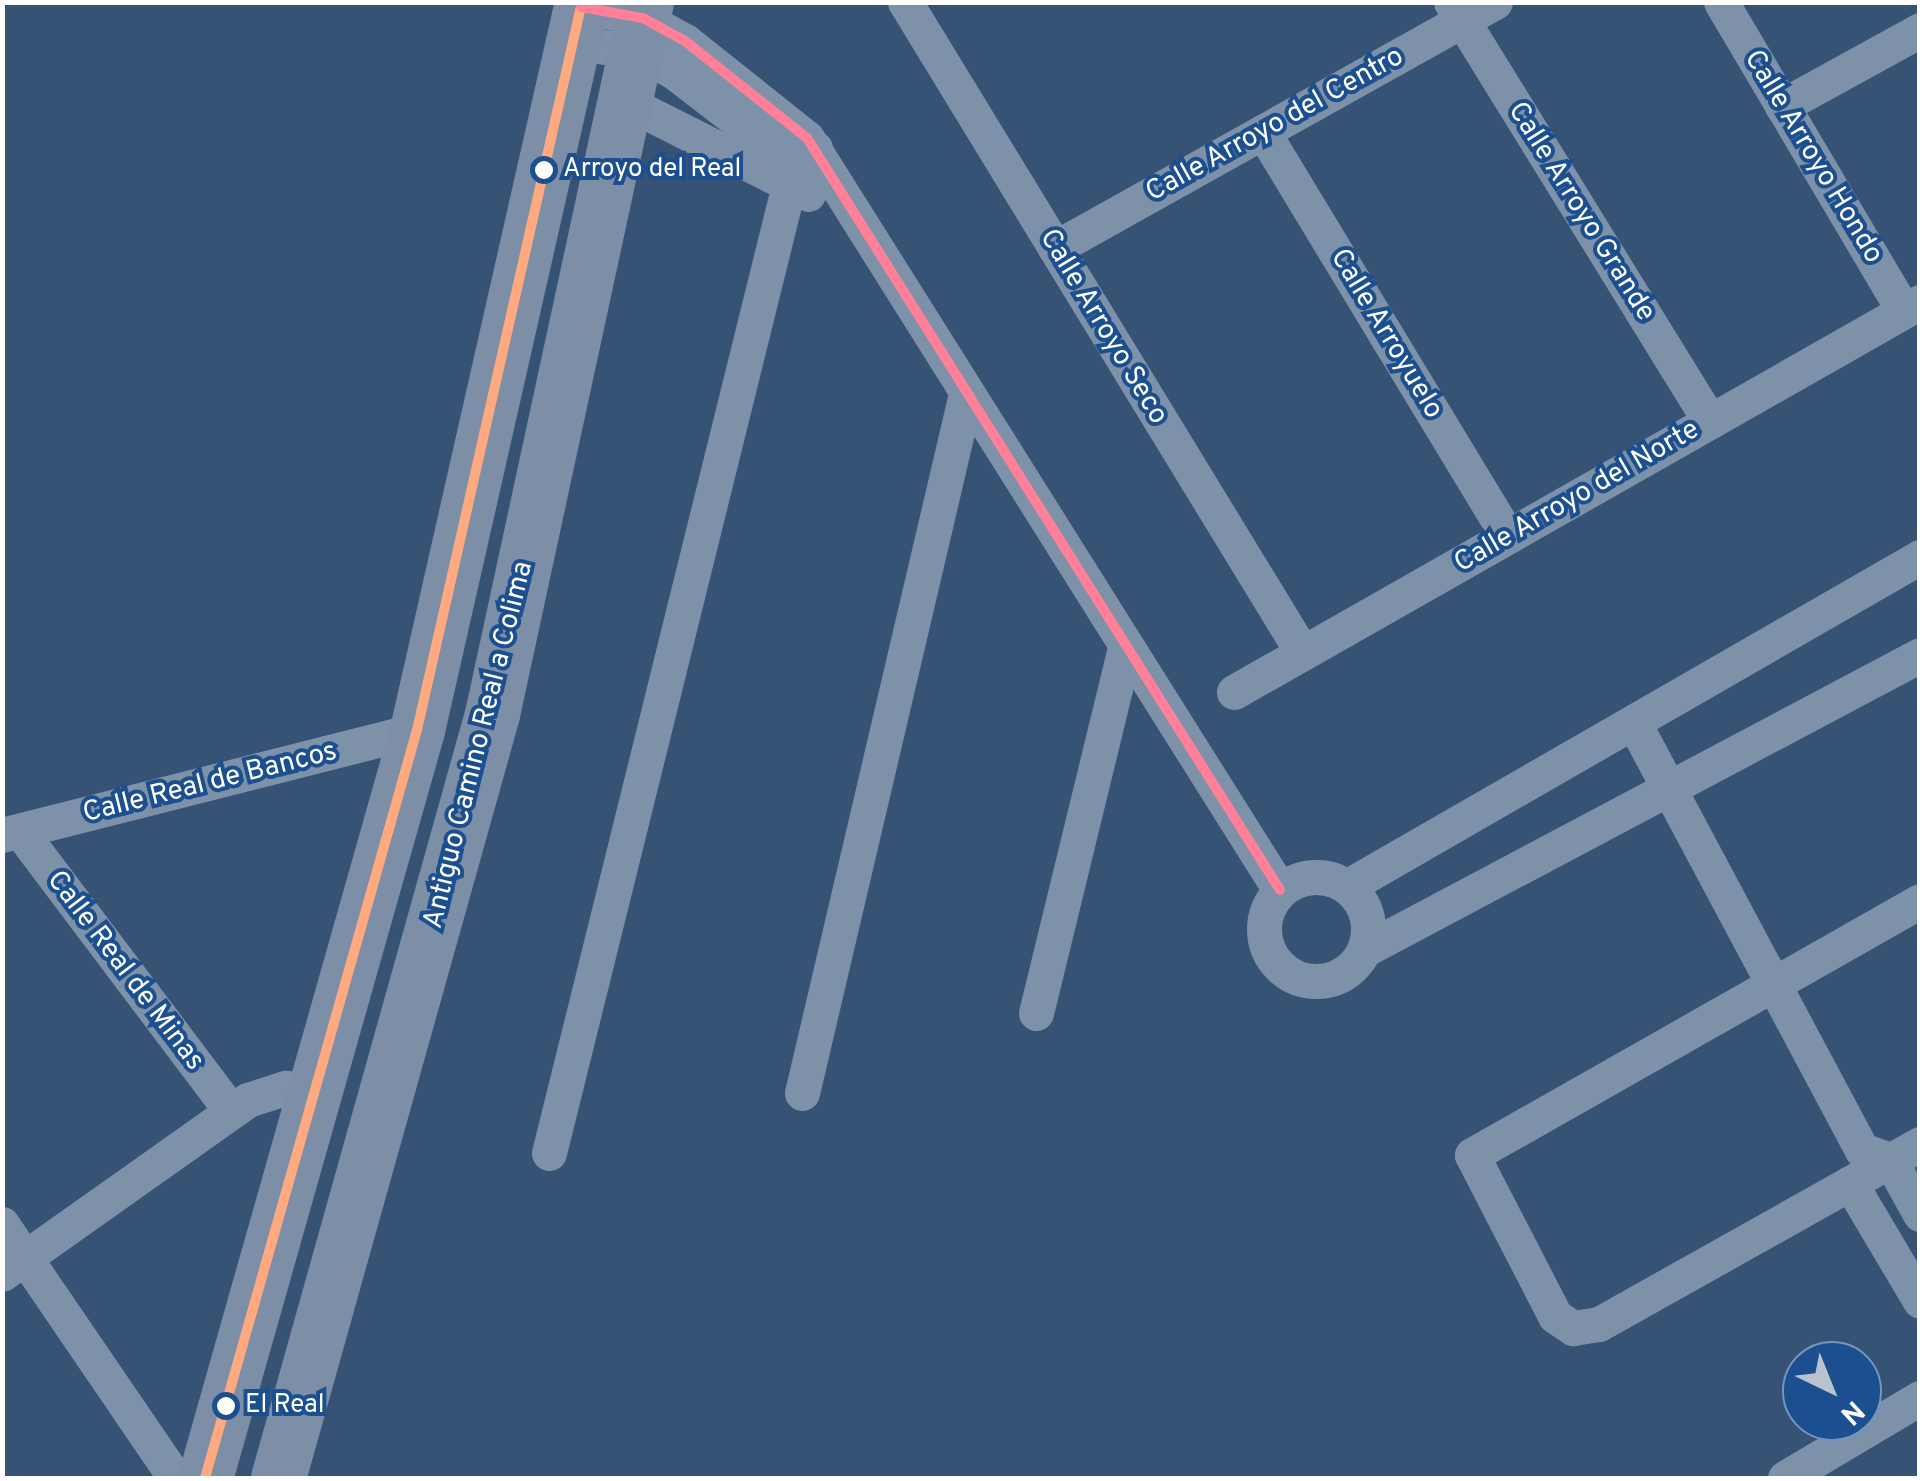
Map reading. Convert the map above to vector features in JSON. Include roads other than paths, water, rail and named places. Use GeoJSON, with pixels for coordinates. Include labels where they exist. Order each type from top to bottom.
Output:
{"type":"FeatureCollection","features":[{"type":"Feature","properties":{"kind":"main road"},"geometry":{"type":"LineString","coordinates":[[205,1478],[318,1100],[416,730],[579,18]]}},
{"type":"Feature","properties":{"kind":"main road","name":"Antiguo Camino Real a Colima"},"geometry":{"type":"LineString","coordinates":[[278,1478],[492,714],[638,44]]}},
{"type":"Feature","properties":{"kind":"main road"},"geometry":{"type":"LineString","coordinates":[[318,1100],[347,1109],[375,1140]]}},
{"type":"Feature","properties":{"kind":"street","name":"Calle Arroyo Seco"},"geometry":{"type":"LineString","coordinates":[[905,2],[1302,652]]}},
{"type":"Feature","properties":{"kind":"street","name":"Calle Arroyo del Centro"},"geometry":{"type":"LineString","coordinates":[[1054,248],[1263,132],[1457,12],[1494,2]]}},
{"type":"Feature","properties":{"kind":"street","name":"Calle Arroyo Hondo"},"geometry":{"type":"LineString","coordinates":[[1721,2],[1782,106],[1912,307]]}},
{"type":"Feature","properties":{"kind":"street","name":"Calle Arroyo Grande"},"geometry":{"type":"LineString","coordinates":[[1457,12],[1710,421]]}},
{"type":"Feature","properties":{"kind":"street"},"geometry":{"type":"LineString","coordinates":[[579,18],[714,80],[801,169]]}},
{"type":"Feature","properties":{"kind":"street"},"geometry":{"type":"LineString","coordinates":[[1782,106],[1920,30]]}},
{"type":"Feature","properties":{"kind":"street"},"geometry":{"type":"LineString","coordinates":[[638,44],[838,200],[1280,890]]}},
{"type":"Feature","properties":{"kind":"street","name":"Calle Arroyuelo"},"geometry":{"type":"LineString","coordinates":[[1263,132],[1508,536]]}},
{"type":"Feature","properties":{"kind":"street"},"geometry":{"type":"LineString","coordinates":[[549,1154],[801,169]]}},
{"type":"Feature","properties":{"kind":"street","name":"Calle Arroyo del Norte"},"geometry":{"type":"LineString","coordinates":[[1234,692],[1912,307]]}},
{"type":"Feature","properties":{"kind":"street"},"geometry":{"type":"LineString","coordinates":[[802,1094],[965,398]]}},
{"type":"Feature","properties":{"kind":"street"},"geometry":{"type":"LineString","coordinates":[[1348,886],[1635,725],[1920,558]]}},
{"type":"Feature","properties":{"kind":"street"},"geometry":{"type":"LineString","coordinates":[[1036,1013],[1125,648]]}},
{"type":"Feature","properties":{"kind":"street"},"geometry":{"type":"LineString","coordinates":[[1364,950],[1368,915],[1348,886],[1314,876],[1280,890],[1264,936],[1291,975],[1339,976],[1364,950],[1668,793],[1920,656]]}},
{"type":"Feature","properties":{"kind":"street"},"geometry":{"type":"LineString","coordinates":[[1635,725],[1770,981],[1890,1151],[1920,1214]]}},
{"type":"Feature","properties":{"kind":"street","name":"Calle Real de Bancos"},"geometry":{"type":"LineString","coordinates":[[11,833],[416,730]]}},
{"type":"Feature","properties":{"kind":"street","name":"Calle Real de Minas"},"geometry":{"type":"LineString","coordinates":[[11,833],[230,1110]]}},
{"type":"Feature","properties":{"kind":"street"},"geometry":{"type":"LineString","coordinates":[[1890,1151],[1850,1183],[1599,1324],[1573,1328],[1555,1316],[1476,1174],[1472,1155],[1487,1138],[1920,901]]}},
{"type":"Feature","properties":{"kind":"street"},"geometry":{"type":"LineString","coordinates":[[14,1266],[230,1110],[286,1088],[318,1100]]}},
{"type":"Feature","properties":{"kind":"street"},"geometry":{"type":"LineString","coordinates":[[1850,1183],[1920,1301]]}},
{"type":"Feature","properties":{"kind":"street"},"geometry":{"type":"LineString","coordinates":[[2,1224],[14,1266],[174,1478]]}},
{"type":"Feature","properties":{"kind":"street"},"geometry":{"type":"LineString","coordinates":[[1785,1478],[1920,1398]]}},
{"type":"Feature","properties":{"kind":"place","name":"Arroyo del Real"},"geometry":{"type":"Point","coordinates":[544,170]}},
{"type":"Feature","properties":{"kind":"place","name":"El Real"},"geometry":{"type":"Point","coordinates":[226,1406]}}]}
